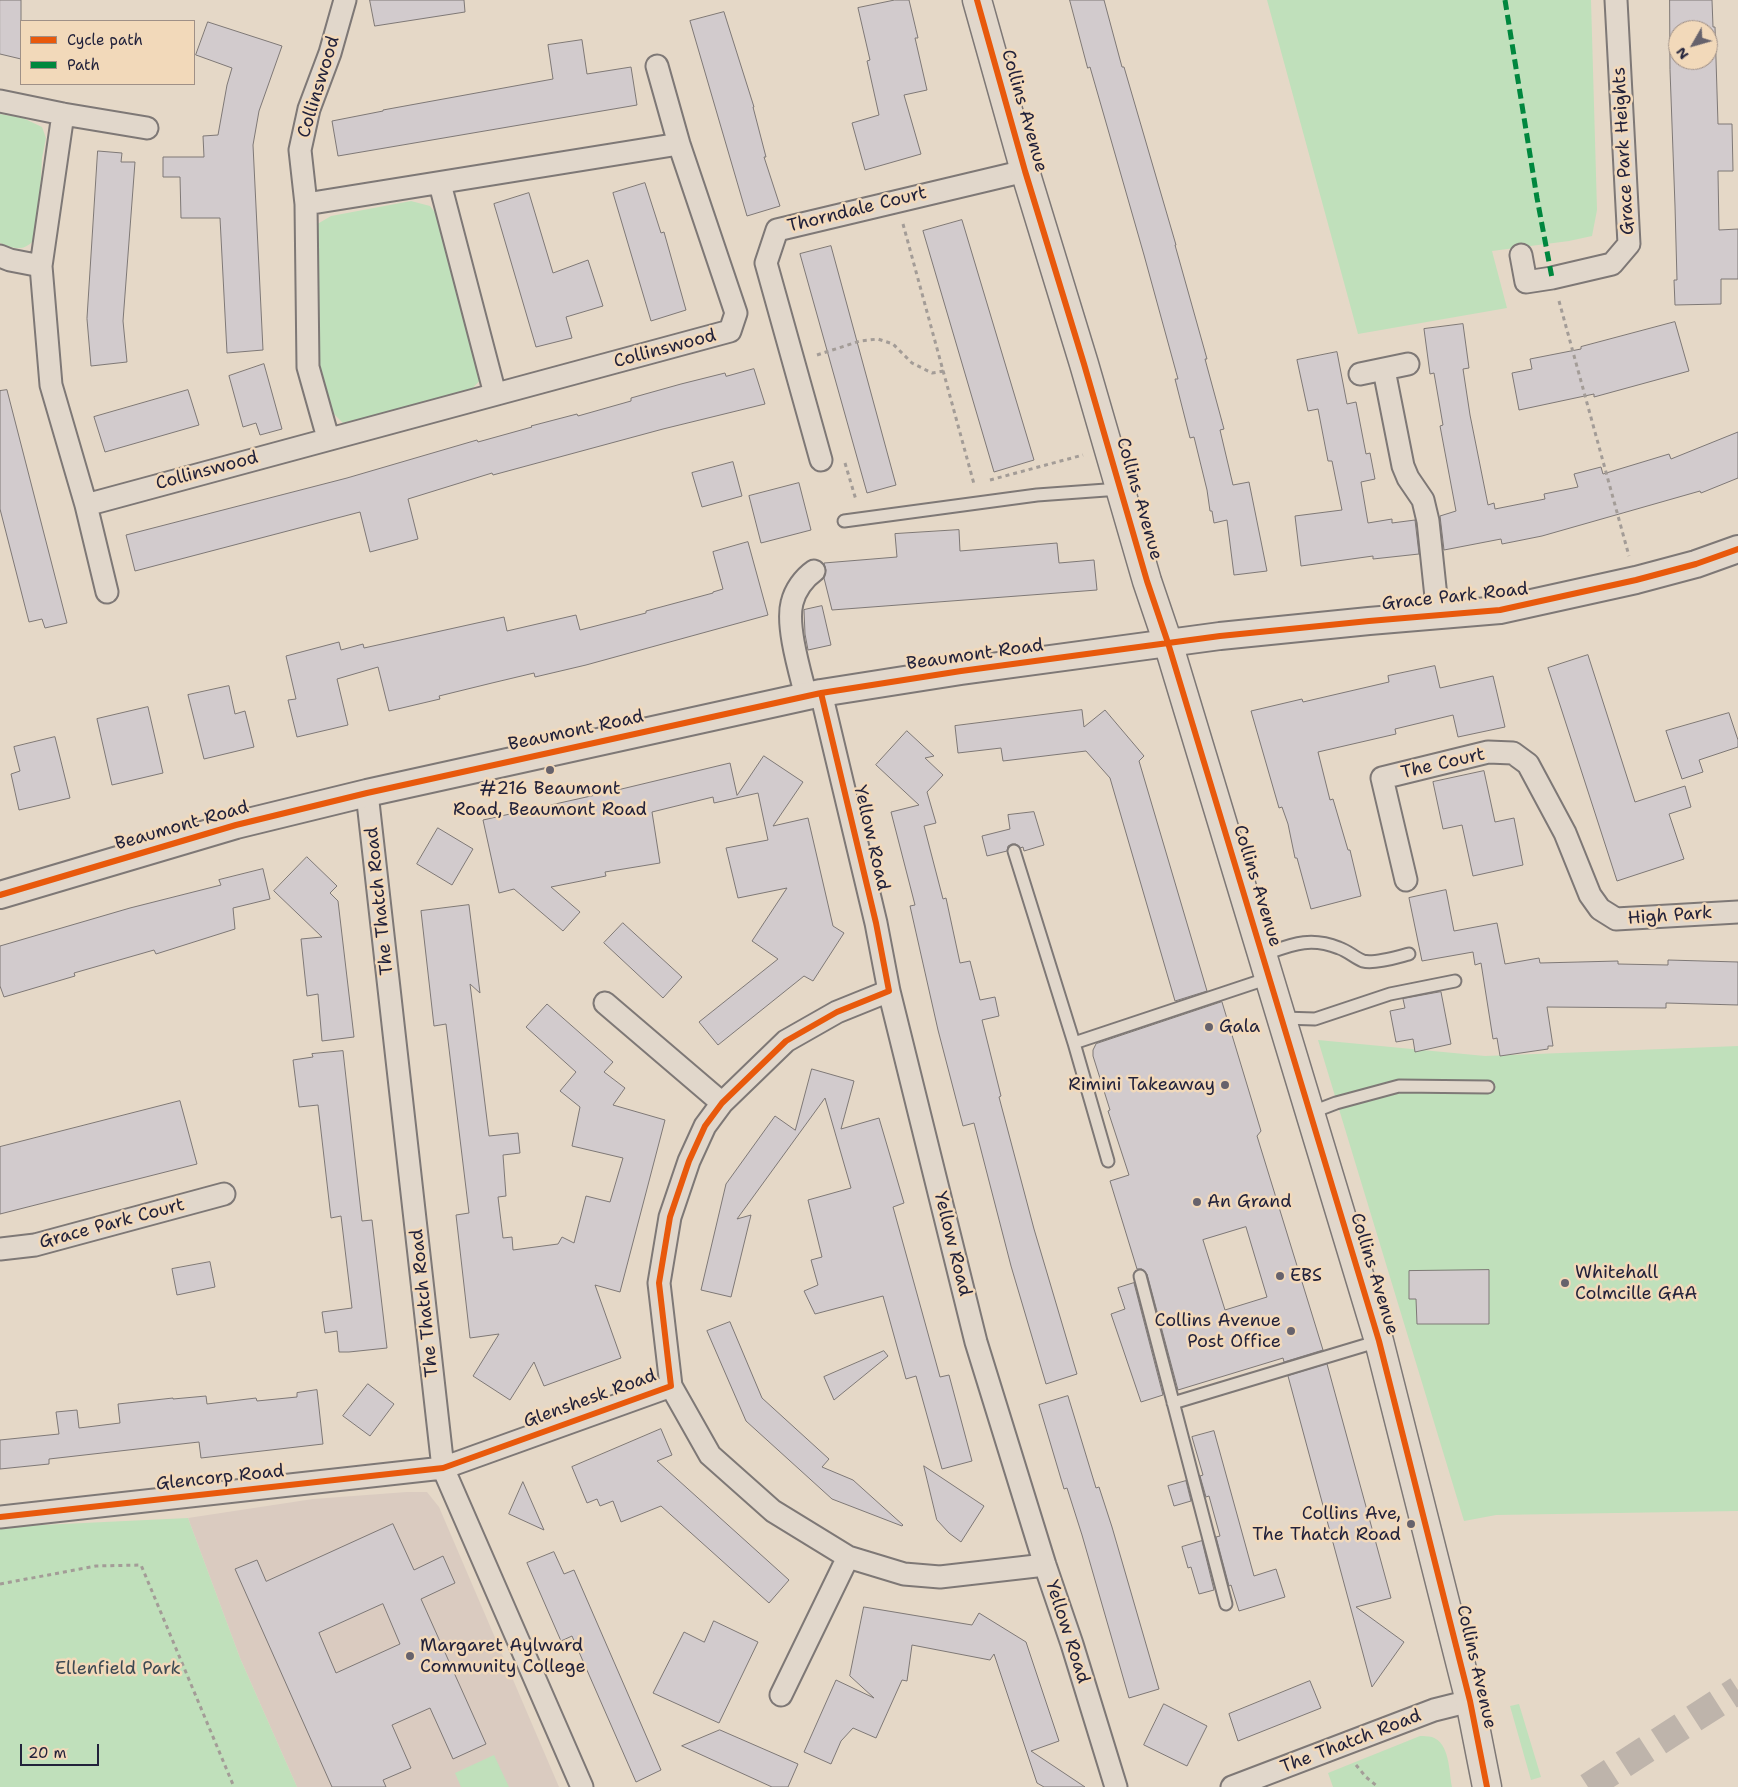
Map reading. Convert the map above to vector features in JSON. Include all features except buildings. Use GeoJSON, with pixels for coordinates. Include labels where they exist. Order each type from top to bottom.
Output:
{"type":"FeatureCollection","features":[{"type":"Feature","properties":{"kind":"main road","name":"Collins Avenue"},"geometry":{"type":"LineString","coordinates":[[977,0],[1024,171],[1379,1341],[1470,1701],[1487,1787]]}},
{"type":"Feature","properties":{"kind":"street","name":"Collinswood"},"geometry":{"type":"LineString","coordinates":[[328,438],[308,367],[306,204],[300,150],[309,109],[330,53],[345,0]]}},
{"type":"Feature","properties":{"kind":"street","name":"Grace Park Heights"},"geometry":{"type":"LineString","coordinates":[[1521,256],[1526,282],[1612,264],[1629,244],[1616,0]]}},
{"type":"Feature","properties":{"kind":"street","name":"Collinswood"},"geometry":{"type":"LineString","coordinates":[[86,505],[328,438],[730,331],[736,313],[679,144],[657,66]]}},
{"type":"Feature","properties":{"kind":"street"},"geometry":{"type":"LineString","coordinates":[[0,101],[147,128]]}},
{"type":"Feature","properties":{"kind":"street"},"geometry":{"type":"LineString","coordinates":[[63,114],[41,266],[50,386],[86,505],[107,592]]}},
{"type":"Feature","properties":{"kind":"street"},"geometry":{"type":"LineString","coordinates":[[306,204],[440,184],[679,144]]}},
{"type":"Feature","properties":{"kind":"street","name":"Thorndale Court"},"geometry":{"type":"LineString","coordinates":[[821,460],[766,263],[776,230],[1024,171]]}},
{"type":"Feature","properties":{"kind":"street"},"geometry":{"type":"LineString","coordinates":[[440,184],[495,394]]}},
{"type":"Feature","properties":{"kind":"street"},"geometry":{"type":"LineString","coordinates":[[0,256],[10,260],[41,266]]}},
{"type":"Feature","properties":{"kind":"street"},"geometry":{"type":"LineString","coordinates":[[1360,374],[1408,364]]}},
{"type":"Feature","properties":{"kind":"street"},"geometry":{"type":"LineString","coordinates":[[1384,370],[1403,466],[1408,478],[1423,500],[1428,521],[1438,616]]}},
{"type":"Feature","properties":{"kind":"street","name":"Grace Park Road"},"geometry":{"type":"LineString","coordinates":[[1168,643],[1370,621],[1500,610],[1636,580],[1696,564],[1738,548]]}},
{"type":"Feature","properties":{"kind":"street","name":"Yellow Road"},"geometry":{"type":"LineString","coordinates":[[814,571],[807,576],[791,604],[791,625],[813,694],[876,923],[889,991],[976,1342],[1116,1787]]}},
{"type":"Feature","properties":{"kind":"street","name":"Beaumont Road"},"geometry":{"type":"LineString","coordinates":[[0,895],[236,825],[367,793],[813,694],[961,671],[1168,643]]}},
{"type":"Feature","properties":{"kind":"street","name":"The Court"},"geometry":{"type":"LineString","coordinates":[[1406,880],[1382,778],[1488,752],[1513,753],[1528,764],[1565,833]]}},
{"type":"Feature","properties":{"kind":"street","name":"The Thatch Road"},"geometry":{"type":"LineString","coordinates":[[367,793],[444,1468],[582,1787]]}},
{"type":"Feature","properties":{"kind":"street","name":"High Park"},"geometry":{"type":"LineString","coordinates":[[1565,833],[1590,895],[1600,909],[1616,919],[1738,912]]}},
{"type":"Feature","properties":{"kind":"street","name":"Glenshesk Road"},"geometry":{"type":"LineString","coordinates":[[889,991],[837,1012],[786,1041],[722,1103],[705,1126],[689,1161],[670,1217],[659,1283],[671,1386],[710,1455],[773,1511],[848,1557],[904,1574],[940,1578],[1045,1566]]}},
{"type":"Feature","properties":{"kind":"street"},"geometry":{"type":"LineString","coordinates":[[605,1003],[722,1103]]}},
{"type":"Feature","properties":{"kind":"street","name":"Grace Park Court"},"geometry":{"type":"LineString","coordinates":[[0,1249],[34,1245],[224,1194]]}},
{"type":"Feature","properties":{"kind":"street","name":"Glenshesk Road"},"geometry":{"type":"LineString","coordinates":[[444,1468],[671,1386]]}},
{"type":"Feature","properties":{"kind":"street","name":"Glencorp Road"},"geometry":{"type":"LineString","coordinates":[[0,1517],[444,1468]]}},
{"type":"Feature","properties":{"kind":"street"},"geometry":{"type":"LineString","coordinates":[[781,1695],[848,1557]]}},
{"type":"Feature","properties":{"kind":"street","name":"The Thatch Road"},"geometry":{"type":"LineString","coordinates":[[1232,1787],[1434,1710],[1470,1701]]}},
{"type":"Feature","properties":{"kind":"lane"},"geometry":{"type":"LineString","coordinates":[[844,520],[1037,496],[1120,489]]}},
{"type":"Feature","properties":{"kind":"lane"},"geometry":{"type":"LineString","coordinates":[[1014,851],[1074,1043],[1108,1162]]}},
{"type":"Feature","properties":{"kind":"lane"},"geometry":{"type":"LineString","coordinates":[[1074,1043],[1265,967],[1302,942],[1327,943],[1363,961],[1372,962],[1409,954]]}},
{"type":"Feature","properties":{"kind":"lane"},"geometry":{"type":"LineString","coordinates":[[1282,1018],[1315,1019],[1390,994],[1455,981]]}},
{"type":"Feature","properties":{"kind":"lane"},"geometry":{"type":"LineString","coordinates":[[1310,1113],[1336,1103],[1399,1086],[1488,1087]]}},
{"type":"Feature","properties":{"kind":"lane"},"geometry":{"type":"LineString","coordinates":[[1140,1276],[1226,1604]]}},
{"type":"Feature","properties":{"kind":"lane"},"geometry":{"type":"LineString","coordinates":[[1173,1403],[1379,1341]]}},
{"type":"Feature","properties":{"kind":"path"},"geometry":{"type":"LineString","coordinates":[[902,220],[975,484],[965,486]]}},
{"type":"Feature","properties":{"kind":"path"},"geometry":{"type":"LineString","coordinates":[[1552,278],[1636,580]]}},
{"type":"Feature","properties":{"kind":"path"},"geometry":{"type":"LineString","coordinates":[[818,364],[816,355],[860,341],[878,339],[893,344],[912,363],[932,373],[944,371]]}},
{"type":"Feature","properties":{"kind":"path"},"geometry":{"type":"LineString","coordinates":[[985,482],[1108,448]]}},
{"type":"Feature","properties":{"kind":"path"},"geometry":{"type":"LineString","coordinates":[[845,462],[857,502]]}},
{"type":"Feature","properties":{"kind":"path"},"geometry":{"type":"LineString","coordinates":[[0,1584],[96,1566],[140,1565],[234,1787]]}},
{"type":"Feature","properties":{"kind":"path"},"geometry":{"type":"LineString","coordinates":[[1354,1762],[1366,1777],[1378,1787]]}},
{"type":"Feature","properties":{"kind":"shaded area"},"geometry":{"type":"Polygon","coordinates":[[[427,1492],[439,1507],[559,1787],[297,1787],[240,1658],[188,1518],[313,1499],[427,1492]]]}},
{"type":"Feature","properties":{"kind":"green space"},"geometry":{"type":"Polygon","coordinates":[[[1267,0],[1591,0],[1597,210],[1592,236],[1569,241],[1492,251],[1507,308],[1358,334],[1267,0]]]}},
{"type":"Feature","properties":{"kind":"green space"},"geometry":{"type":"Polygon","coordinates":[[[0,114],[23,118],[42,127],[46,138],[42,158],[38,234],[30,244],[22,248],[0,243],[0,114]]]}},
{"type":"Feature","properties":{"kind":"green space"},"geometry":{"type":"Polygon","coordinates":[[[411,201],[430,206],[437,215],[485,375],[471,390],[457,396],[343,423],[330,410],[319,383],[314,226],[331,216],[411,201]]]}},
{"type":"Feature","properties":{"kind":"green space","name":"Whitehall Colmcille GAA"},"geometry":{"type":"Polygon","coordinates":[[[1318,1040],[1485,1056],[1738,1046],[1738,1511],[1496,1515],[1464,1521],[1318,1040]]]}},
{"type":"Feature","properties":{"kind":"green space","name":"Ellenfield Park"},"geometry":{"type":"Polygon","coordinates":[[[188,1518],[240,1658],[297,1787],[0,1787],[0,1527],[188,1518]]]}},
{"type":"Feature","properties":{"kind":"green space"},"geometry":{"type":"Polygon","coordinates":[[[1519,1704],[1541,1777],[1531,1780],[1510,1706],[1519,1704]]]}},
{"type":"Feature","properties":{"kind":"green space"},"geometry":{"type":"Polygon","coordinates":[[[1420,1736],[1432,1737],[1442,1745],[1448,1759],[1452,1787],[1333,1787],[1328,1773],[1420,1736]]]}},
{"type":"Feature","properties":{"kind":"green space"},"geometry":{"type":"Polygon","coordinates":[[[494,1755],[509,1787],[461,1787],[455,1773],[494,1755]]]}},
{"type":"Feature","properties":{"kind":"tunnel"},"geometry":{"type":"LineString","coordinates":[[1588,1787],[1738,1690]]}},
{"type":"Feature","properties":{"kind":"marked path"},"geometry":{"type":"LineString","coordinates":[[1505,0],[1552,278]]}},
{"type":"Feature","properties":{"kind":"cycle path"},"geometry":{"type":"LineString","coordinates":[[977,0],[1025,171],[1084,364],[1147,581],[1168,643],[1379,1341],[1470,1701],[1487,1787]]}},
{"type":"Feature","properties":{"kind":"cycle path"},"geometry":{"type":"LineString","coordinates":[[0,895],[236,825],[367,793],[821,693],[961,671],[1220,636],[1500,610],[1636,580],[1696,564],[1738,549]]}},
{"type":"Feature","properties":{"kind":"cycle path"},"geometry":{"type":"LineString","coordinates":[[0,1517],[443,1468],[671,1386],[659,1283],[670,1217],[689,1161],[705,1126],[722,1103],[786,1041],[837,1012],[889,991],[876,923],[821,693]]}},
{"type":"Feature","properties":{"kind":"place","name":"#216 Beaumont Road, Beaumont Road"},"geometry":{"type":"Point","coordinates":[550,770]}},
{"type":"Feature","properties":{"kind":"place","name":"Gala"},"geometry":{"type":"Point","coordinates":[1209,1027]}},
{"type":"Feature","properties":{"kind":"place","name":"Rimini Takeaway"},"geometry":{"type":"Point","coordinates":[1225,1085]}},
{"type":"Feature","properties":{"kind":"place","name":"An Grand"},"geometry":{"type":"Point","coordinates":[1197,1202]}},
{"type":"Feature","properties":{"kind":"place","name":"EBS"},"geometry":{"type":"Point","coordinates":[1280,1276]}},
{"type":"Feature","properties":{"kind":"place","name":"Whitehall Colmcille GAA"},"geometry":{"type":"Point","coordinates":[1565,1283]}},
{"type":"Feature","properties":{"kind":"place","name":"Collins Avenue Post Office"},"geometry":{"type":"Point","coordinates":[1291,1331]}},
{"type":"Feature","properties":{"kind":"place","name":"Collins Ave, The Thatch Road"},"geometry":{"type":"Point","coordinates":[1411,1524]}},
{"type":"Feature","properties":{"kind":"place","name":"Margaret Aylward Community College"},"geometry":{"type":"Point","coordinates":[410,1656]}}]}
